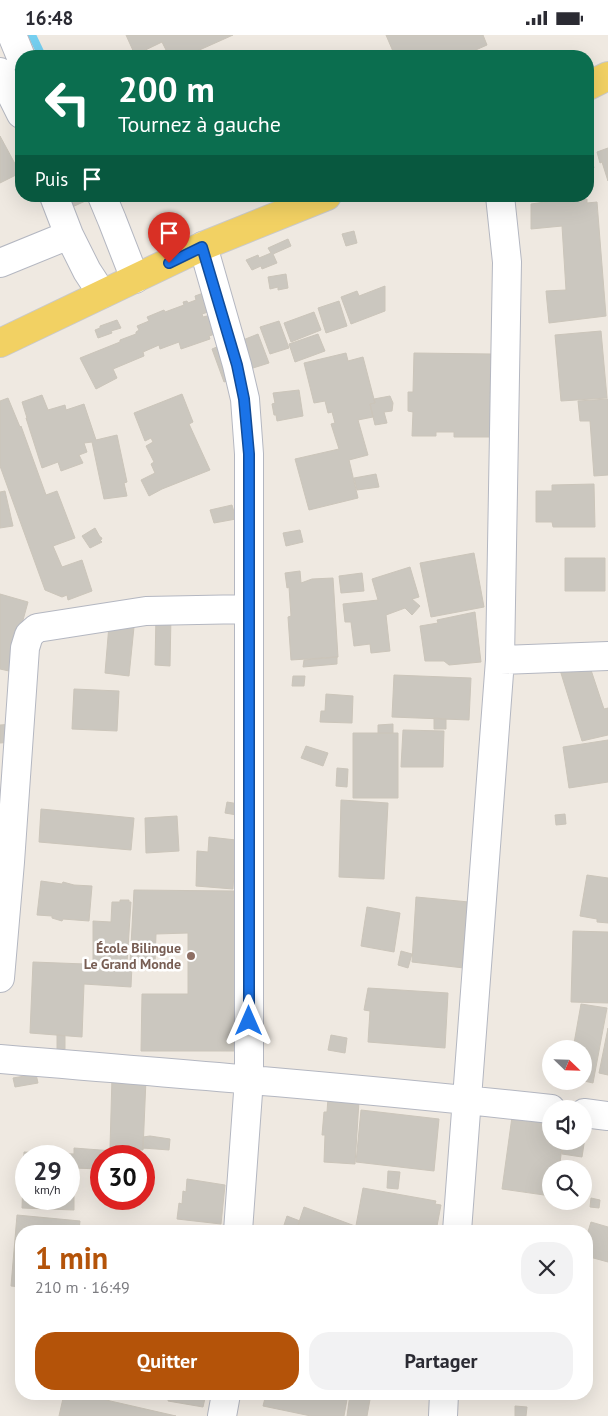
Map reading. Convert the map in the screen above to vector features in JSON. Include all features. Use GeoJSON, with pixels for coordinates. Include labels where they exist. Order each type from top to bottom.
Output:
{"type":"FeatureCollection","features":[{"type":"Feature","properties":{"kind":"main road"},"geometry":{"type":"LineString","coordinates":[[594,83],[608,76]]}},
{"type":"Feature","properties":{"kind":"main road"},"geometry":{"type":"LineString","coordinates":[[0,343],[202,247],[312,202]]}},
{"type":"Feature","properties":{"kind":"street"},"geometry":{"type":"LineString","coordinates":[[12,35],[18,50]]}},
{"type":"Feature","properties":{"kind":"street"},"geometry":{"type":"LineString","coordinates":[[0,72],[15,102]]}},
{"type":"Feature","properties":{"kind":"street"},"geometry":{"type":"LineString","coordinates":[[56,202],[69,235],[87,271],[102,294]]}},
{"type":"Feature","properties":{"kind":"street"},"geometry":{"type":"LineString","coordinates":[[104,202],[135,279]]}},
{"type":"Feature","properties":{"kind":"street"},"geometry":{"type":"LineString","coordinates":[[458,1225],[500,660],[507,262],[501,202]]}},
{"type":"Feature","properties":{"kind":"street"},"geometry":{"type":"LineString","coordinates":[[0,263],[69,235]]}},
{"type":"Feature","properties":{"kind":"street"},"geometry":{"type":"LineString","coordinates":[[202,247],[237,365],[244,399],[249,454],[249,1079],[238,1225]]}},
{"type":"Feature","properties":{"kind":"street"},"geometry":{"type":"LineString","coordinates":[[0,979],[25,648],[29,635],[37,627],[146,611],[249,609]]}},
{"type":"Feature","properties":{"kind":"street"},"geometry":{"type":"LineString","coordinates":[[500,660],[608,656]]}},
{"type":"Feature","properties":{"kind":"street"},"geometry":{"type":"LineString","coordinates":[[0,1059],[249,1079],[542,1108]]}},
{"type":"Feature","properties":{"kind":"street"},"geometry":{"type":"LineString","coordinates":[[592,1114],[608,1116]]}},
{"type":"Feature","properties":{"kind":"street"},"geometry":{"type":"LineString","coordinates":[[222,1416],[225,1400]]}},
{"type":"Feature","properties":{"kind":"street"},"geometry":{"type":"LineString","coordinates":[[443,1416],[444,1400]]}},
{"type":"Feature","properties":{"kind":"building"},"geometry":{"type":"Polygon","coordinates":[[[126,35],[233,35],[199,50],[166,50],[162,42],[145,50],[133,50],[126,35]]]}},
{"type":"Feature","properties":{"kind":"building"},"geometry":{"type":"Polygon","coordinates":[[[386,35],[483,35],[487,45],[476,50],[392,50],[386,35]]]}},
{"type":"Feature","properties":{"kind":"building"},"geometry":{"type":"Polygon","coordinates":[[[0,136],[15,164],[15,176],[0,183],[0,136]]]}},
{"type":"Feature","properties":{"kind":"building"},"geometry":{"type":"Polygon","coordinates":[[[608,148],[608,181],[597,152],[608,148]]]}},
{"type":"Feature","properties":{"kind":"building"},"geometry":{"type":"Polygon","coordinates":[[[67,202],[83,202],[70,208],[67,202]]]}},
{"type":"Feature","properties":{"kind":"building"},"geometry":{"type":"Polygon","coordinates":[[[545,202],[597,202],[606,316],[549,323],[546,291],[566,290],[562,226],[531,229],[531,204],[545,202]]]}},
{"type":"Feature","properties":{"kind":"building"},"geometry":{"type":"Polygon","coordinates":[[[354,231],[357,243],[346,246],[342,234],[354,231]]]}},
{"type":"Feature","properties":{"kind":"building"},"geometry":{"type":"Polygon","coordinates":[[[288,239],[291,246],[273,254],[277,263],[262,269],[261,266],[252,270],[246,260],[258,255],[259,258],[271,253],[268,248],[288,239]]]}},
{"type":"Feature","properties":{"kind":"building"},"geometry":{"type":"Polygon","coordinates":[[[286,274],[288,288],[278,290],[278,287],[270,289],[268,277],[286,274]]]}},
{"type":"Feature","properties":{"kind":"building"},"geometry":{"type":"Polygon","coordinates":[[[385,286],[385,311],[351,324],[341,297],[357,291],[359,296],[385,286]]]}},
{"type":"Feature","properties":{"kind":"building"},"geometry":{"type":"Polygon","coordinates":[[[209,291],[217,309],[202,314],[203,317],[215,314],[221,332],[209,336],[210,339],[181,349],[179,342],[160,349],[159,345],[143,352],[144,356],[113,369],[117,378],[96,389],[80,358],[136,334],[139,330],[137,326],[149,321],[147,317],[184,305],[183,302],[187,301],[188,303],[196,300],[195,296],[209,291]]]}},
{"type":"Feature","properties":{"kind":"building"},"geometry":{"type":"Polygon","coordinates":[[[339,301],[347,326],[326,333],[318,308],[339,301]]]}},
{"type":"Feature","properties":{"kind":"building"},"geometry":{"type":"Polygon","coordinates":[[[314,312],[321,330],[291,342],[284,323],[314,312]]]}},
{"type":"Feature","properties":{"kind":"building"},"geometry":{"type":"Polygon","coordinates":[[[117,320],[121,328],[98,338],[95,330],[100,328],[100,326],[117,320]]]}},
{"type":"Feature","properties":{"kind":"building"},"geometry":{"type":"Polygon","coordinates":[[[279,321],[289,348],[270,354],[260,327],[279,321]]]}},
{"type":"Feature","properties":{"kind":"building"},"geometry":{"type":"Polygon","coordinates":[[[601,331],[607,398],[561,401],[555,335],[601,331]]]}},
{"type":"Feature","properties":{"kind":"building"},"geometry":{"type":"Polygon","coordinates":[[[258,334],[269,363],[253,368],[243,340],[258,334]]]}},
{"type":"Feature","properties":{"kind":"building"},"geometry":{"type":"Polygon","coordinates":[[[318,334],[325,351],[295,362],[289,344],[318,334]]]}},
{"type":"Feature","properties":{"kind":"building"},"geometry":{"type":"Polygon","coordinates":[[[224,344],[237,378],[224,382],[212,349],[224,344]]]}},
{"type":"Feature","properties":{"kind":"building"},"geometry":{"type":"Polygon","coordinates":[[[346,353],[348,361],[363,357],[375,403],[370,404],[373,417],[358,420],[368,455],[349,460],[358,498],[309,510],[295,459],[339,449],[331,424],[335,423],[332,412],[328,413],[325,401],[314,403],[304,363],[346,353]]]}},
{"type":"Feature","properties":{"kind":"building"},"geometry":{"type":"Polygon","coordinates":[[[414,353],[491,354],[490,394],[494,394],[495,413],[490,413],[490,437],[454,437],[454,432],[436,432],[436,436],[412,436],[413,412],[408,411],[408,392],[413,392],[414,353]]]}},
{"type":"Feature","properties":{"kind":"building"},"geometry":{"type":"Polygon","coordinates":[[[299,390],[303,416],[277,421],[272,404],[275,403],[273,393],[299,390]]]}},
{"type":"Feature","properties":{"kind":"building"},"geometry":{"type":"Polygon","coordinates":[[[182,394],[193,422],[189,424],[210,470],[149,496],[141,480],[155,473],[151,464],[154,462],[146,446],[153,442],[151,438],[145,441],[134,413],[182,394]]]}},
{"type":"Feature","properties":{"kind":"building"},"geometry":{"type":"Polygon","coordinates":[[[42,395],[48,410],[65,405],[66,410],[84,404],[96,440],[117,435],[127,482],[124,483],[127,496],[104,499],[92,442],[84,443],[87,452],[79,455],[83,463],[61,471],[58,462],[42,468],[22,402],[42,395]]]}},
{"type":"Feature","properties":{"kind":"building"},"geometry":{"type":"Polygon","coordinates":[[[390,396],[393,403],[392,411],[384,412],[387,423],[375,425],[370,404],[375,403],[374,399],[390,396]]]}},
{"type":"Feature","properties":{"kind":"building"},"geometry":{"type":"Polygon","coordinates":[[[8,398],[21,426],[46,495],[57,491],[75,538],[53,546],[62,567],[82,560],[92,591],[68,600],[67,595],[62,597],[45,590],[0,466],[0,401],[8,398]]]}},
{"type":"Feature","properties":{"kind":"building"},"geometry":{"type":"Polygon","coordinates":[[[608,399],[608,475],[594,476],[590,421],[580,421],[578,401],[608,399]]]}},
{"type":"Feature","properties":{"kind":"building"},"geometry":{"type":"Polygon","coordinates":[[[376,474],[379,487],[357,490],[354,478],[376,474]]]}},
{"type":"Feature","properties":{"kind":"building"},"geometry":{"type":"Polygon","coordinates":[[[594,484],[595,527],[553,527],[552,522],[536,522],[536,491],[552,491],[552,485],[594,484]]]}},
{"type":"Feature","properties":{"kind":"building"},"geometry":{"type":"Polygon","coordinates":[[[5,491],[13,526],[0,528],[0,492],[5,491]]]}},
{"type":"Feature","properties":{"kind":"building"},"geometry":{"type":"Polygon","coordinates":[[[232,505],[236,519],[214,523],[210,510],[232,505]]]}},
{"type":"Feature","properties":{"kind":"building"},"geometry":{"type":"Polygon","coordinates":[[[95,528],[102,542],[90,548],[82,536],[95,528]]]}},
{"type":"Feature","properties":{"kind":"building"},"geometry":{"type":"Polygon","coordinates":[[[300,530],[303,542],[286,546],[283,533],[300,530]]]}},
{"type":"Feature","properties":{"kind":"building"},"geometry":{"type":"Polygon","coordinates":[[[474,553],[484,607],[431,617],[420,563],[474,553]]]}},
{"type":"Feature","properties":{"kind":"building"},"geometry":{"type":"Polygon","coordinates":[[[565,558],[605,558],[605,591],[565,591],[565,558]]]}},
{"type":"Feature","properties":{"kind":"building"},"geometry":{"type":"Polygon","coordinates":[[[410,567],[419,597],[412,599],[420,606],[412,615],[405,608],[386,615],[390,651],[371,653],[370,644],[354,646],[351,622],[345,622],[343,604],[378,600],[372,579],[410,567]]]}},
{"type":"Feature","properties":{"kind":"building"},"geometry":{"type":"Polygon","coordinates":[[[300,571],[301,583],[312,579],[333,578],[338,657],[291,660],[288,617],[291,616],[289,587],[287,588],[285,573],[300,571]]]}},
{"type":"Feature","properties":{"kind":"building"},"geometry":{"type":"Polygon","coordinates":[[[362,573],[364,591],[341,593],[339,576],[362,573]]]}},
{"type":"Feature","properties":{"kind":"building"},"geometry":{"type":"Polygon","coordinates":[[[0,594],[28,602],[9,671],[0,669],[0,594]]]}},
{"type":"Feature","properties":{"kind":"building"},"geometry":{"type":"Polygon","coordinates":[[[475,612],[481,662],[449,665],[444,661],[425,661],[420,626],[438,623],[437,620],[475,612]]]}},
{"type":"Feature","properties":{"kind":"building"},"geometry":{"type":"Polygon","coordinates":[[[156,614],[171,615],[170,666],[155,665],[156,614]]]}},
{"type":"Feature","properties":{"kind":"building"},"geometry":{"type":"Polygon","coordinates":[[[109,625],[134,627],[129,676],[105,673],[109,625]]]}},
{"type":"Feature","properties":{"kind":"building"},"geometry":{"type":"Polygon","coordinates":[[[337,657],[337,664],[303,667],[304,660],[337,657]]]}},
{"type":"Feature","properties":{"kind":"building"},"geometry":{"type":"Polygon","coordinates":[[[589,664],[604,709],[608,708],[608,735],[582,741],[560,670],[589,664]]]}},
{"type":"Feature","properties":{"kind":"building"},"geometry":{"type":"Polygon","coordinates":[[[394,675],[471,678],[469,720],[392,717],[394,675]]]}},
{"type":"Feature","properties":{"kind":"building"},"geometry":{"type":"Polygon","coordinates":[[[293,676],[305,676],[304,686],[292,686],[293,676]]]}},
{"type":"Feature","properties":{"kind":"building"},"geometry":{"type":"Polygon","coordinates":[[[74,689],[119,691],[117,731],[72,729],[74,689]]]}},
{"type":"Feature","properties":{"kind":"building"},"geometry":{"type":"Polygon","coordinates":[[[326,694],[353,696],[352,723],[320,722],[321,711],[325,711],[326,694]]]}},
{"type":"Feature","properties":{"kind":"building"},"geometry":{"type":"Polygon","coordinates":[[[434,718],[446,719],[446,729],[434,729],[434,718]]]}},
{"type":"Feature","properties":{"kind":"building"},"geometry":{"type":"Polygon","coordinates":[[[15,724],[13,742],[0,743],[0,725],[15,724]]]}},
{"type":"Feature","properties":{"kind":"building"},"geometry":{"type":"Polygon","coordinates":[[[393,724],[393,733],[378,733],[378,725],[393,724]]]}},
{"type":"Feature","properties":{"kind":"building"},"geometry":{"type":"Polygon","coordinates":[[[403,730],[444,731],[443,767],[401,767],[403,730]]]}},
{"type":"Feature","properties":{"kind":"building"},"geometry":{"type":"Polygon","coordinates":[[[353,733],[398,733],[398,798],[353,798],[353,733]]]}},
{"type":"Feature","properties":{"kind":"building"},"geometry":{"type":"Polygon","coordinates":[[[608,740],[608,782],[569,788],[563,747],[608,740]]]}},
{"type":"Feature","properties":{"kind":"building"},"geometry":{"type":"Polygon","coordinates":[[[306,746],[328,753],[323,766],[301,758],[306,746]]]}},
{"type":"Feature","properties":{"kind":"building"},"geometry":{"type":"Polygon","coordinates":[[[337,768],[348,769],[347,787],[336,786],[337,768]]]}},
{"type":"Feature","properties":{"kind":"building"},"geometry":{"type":"Polygon","coordinates":[[[341,800],[388,803],[384,879],[339,877],[341,800]]]}},
{"type":"Feature","properties":{"kind":"building"},"geometry":{"type":"Polygon","coordinates":[[[227,802],[239,804],[237,815],[225,813],[227,802]]]}},
{"type":"Feature","properties":{"kind":"building"},"geometry":{"type":"Polygon","coordinates":[[[41,809],[134,818],[131,850],[39,842],[41,809]]]}},
{"type":"Feature","properties":{"kind":"building"},"geometry":{"type":"Polygon","coordinates":[[[565,814],[566,824],[556,825],[555,815],[565,814]]]}},
{"type":"Feature","properties":{"kind":"building"},"geometry":{"type":"Polygon","coordinates":[[[177,816],[179,851],[146,853],[145,818],[177,816]]]}},
{"type":"Feature","properties":{"kind":"building"},"geometry":{"type":"Polygon","coordinates":[[[209,837],[236,840],[233,889],[196,886],[197,851],[208,852],[209,837]]]}},
{"type":"Feature","properties":{"kind":"building"},"geometry":{"type":"Polygon","coordinates":[[[587,875],[608,878],[608,923],[597,922],[597,919],[580,916],[587,875]]]}},
{"type":"Feature","properties":{"kind":"building"},"geometry":{"type":"Polygon","coordinates":[[[41,881],[92,886],[89,921],[63,919],[62,921],[52,918],[52,916],[37,915],[41,881]]]}},
{"type":"Feature","properties":{"kind":"building"},"geometry":{"type":"Polygon","coordinates":[[[134,890],[234,891],[235,929],[238,929],[235,1051],[141,1051],[142,994],[188,994],[188,933],[156,934],[155,964],[130,964],[134,890]]]}},
{"type":"Feature","properties":{"kind":"building"},"geometry":{"type":"Polygon","coordinates":[[[416,897],[469,902],[464,968],[412,962],[416,897]]]}},
{"type":"Feature","properties":{"kind":"building"},"geometry":{"type":"Polygon","coordinates":[[[120,900],[129,900],[131,902],[127,963],[93,961],[93,921],[111,922],[112,902],[120,902],[120,900]]]}},
{"type":"Feature","properties":{"kind":"building"},"geometry":{"type":"Polygon","coordinates":[[[367,907],[400,913],[394,952],[361,946],[367,907]]]}},
{"type":"Feature","properties":{"kind":"building"},"geometry":{"type":"Polygon","coordinates":[[[573,931],[608,932],[608,1003],[571,1002],[573,931]]]}},
{"type":"Feature","properties":{"kind":"building"},"geometry":{"type":"Polygon","coordinates":[[[401,951],[412,954],[408,968],[398,965],[401,951]]]}},
{"type":"Feature","properties":{"kind":"building"},"geometry":{"type":"Polygon","coordinates":[[[33,962],[85,964],[85,962],[132,965],[131,987],[84,984],[82,1037],[30,1033],[33,962]]]}},
{"type":"Feature","properties":{"kind":"building"},"geometry":{"type":"Polygon","coordinates":[[[368,988],[448,993],[445,1048],[368,1042],[370,1011],[364,1010],[368,988]]]}},
{"type":"Feature","properties":{"kind":"building"},"geometry":{"type":"Polygon","coordinates":[[[581,1004],[607,1008],[593,1083],[592,1040],[575,1040],[581,1004]]]}},
{"type":"Feature","properties":{"kind":"building"},"geometry":{"type":"Polygon","coordinates":[[[608,1028],[608,1075],[599,1073],[608,1028]]]}},
{"type":"Feature","properties":{"kind":"building"},"geometry":{"type":"Polygon","coordinates":[[[57,1035],[65,1036],[65,1049],[57,1049],[57,1035]]]}},
{"type":"Feature","properties":{"kind":"building"},"geometry":{"type":"Polygon","coordinates":[[[331,1035],[347,1038],[345,1053],[328,1050],[331,1035]]]}},
{"type":"Feature","properties":{"kind":"building"},"geometry":{"type":"Polygon","coordinates":[[[36,1074],[38,1083],[15,1087],[13,1078],[36,1074]]]}},
{"type":"Feature","properties":{"kind":"building"},"geometry":{"type":"Polygon","coordinates":[[[112,1077],[146,1079],[143,1145],[110,1145],[112,1077]]]}},
{"type":"Feature","properties":{"kind":"building"},"geometry":{"type":"Polygon","coordinates":[[[328,1098],[359,1101],[355,1164],[324,1162],[325,1135],[322,1135],[324,1112],[327,1112],[328,1098]]]}},
{"type":"Feature","properties":{"kind":"building"},"geometry":{"type":"Polygon","coordinates":[[[361,1110],[439,1119],[434,1171],[356,1162],[361,1110]]]}},
{"type":"Feature","properties":{"kind":"building"},"geometry":{"type":"Polygon","coordinates":[[[512,1117],[542,1122],[542,1150],[562,1150],[560,1160],[542,1160],[542,1195],[502,1189],[512,1117]]]}},
{"type":"Feature","properties":{"kind":"building"},"geometry":{"type":"Polygon","coordinates":[[[150,1136],[170,1139],[169,1150],[155,1149],[155,1145],[143,1145],[143,1137],[150,1136]]]}},
{"type":"Feature","properties":{"kind":"building"},"geometry":{"type":"Polygon","coordinates":[[[80,1148],[90,1149],[90,1169],[80,1168],[80,1148]]]}},
{"type":"Feature","properties":{"kind":"building"},"geometry":{"type":"Polygon","coordinates":[[[563,1150],[583,1150],[582,1157],[562,1154],[563,1150]]]}},
{"type":"Feature","properties":{"kind":"building"},"geometry":{"type":"Polygon","coordinates":[[[388,1171],[400,1172],[398,1189],[387,1188],[388,1171]]]}},
{"type":"Feature","properties":{"kind":"building"},"geometry":{"type":"Polygon","coordinates":[[[187,1179],[225,1185],[221,1224],[177,1219],[179,1203],[182,1204],[183,1191],[186,1192],[187,1179]]]}},
{"type":"Feature","properties":{"kind":"building"},"geometry":{"type":"Polygon","coordinates":[[[363,1188],[436,1201],[435,1204],[441,1205],[437,1225],[356,1225],[363,1188]]]}},
{"type":"Feature","properties":{"kind":"building"},"geometry":{"type":"Polygon","coordinates":[[[592,1198],[600,1200],[599,1208],[592,1207],[592,1198]]]}},
{"type":"Feature","properties":{"kind":"building"},"geometry":{"type":"Polygon","coordinates":[[[304,1207],[352,1225],[298,1225],[304,1207]]]}},
{"type":"Feature","properties":{"kind":"building"},"geometry":{"type":"Polygon","coordinates":[[[17,1215],[80,1221],[80,1225],[16,1225],[17,1215]]]}},
{"type":"Feature","properties":{"kind":"building"},"geometry":{"type":"Polygon","coordinates":[[[287,1216],[300,1221],[298,1225],[284,1225],[287,1216]]]}},
{"type":"Feature","properties":{"kind":"building"},"geometry":{"type":"Polygon","coordinates":[[[591,1222],[608,1227],[608,1262],[593,1258],[593,1225],[590,1225],[591,1222]]]}},
{"type":"Feature","properties":{"kind":"building"},"geometry":{"type":"Polygon","coordinates":[[[15,1239],[15,1286],[11,1286],[15,1239]]]}},
{"type":"Feature","properties":{"kind":"building"},"geometry":{"type":"Polygon","coordinates":[[[63,1400],[106,1400],[176,1416],[59,1416],[63,1400]]]}},
{"type":"Feature","properties":{"kind":"building"},"geometry":{"type":"Polygon","coordinates":[[[168,1400],[205,1400],[203,1407],[168,1400]]]}},
{"type":"Feature","properties":{"kind":"building"},"geometry":{"type":"Polygon","coordinates":[[[264,1400],[347,1400],[344,1416],[311,1416],[263,1406],[264,1400]]]}},
{"type":"Feature","properties":{"kind":"building"},"geometry":{"type":"Polygon","coordinates":[[[349,1400],[370,1400],[367,1416],[347,1416],[349,1400]]]}},
{"type":"Feature","properties":{"kind":"building"},"geometry":{"type":"Polygon","coordinates":[[[515,1406],[527,1407],[526,1416],[515,1416],[515,1406]]]}},
{"type":"Feature","properties":{"kind":"waterway"},"geometry":{"type":"LineString","coordinates":[[32,35],[39,50]]}},
{"type":"Feature","properties":{"kind":"place","name":"École Bilingue Le Grand Monde"},"geometry":{"type":"Point","coordinates":[191,956]}},
{"type":"Feature","properties":{"kind":"route"},"geometry":{"type":"LineString","coordinates":[[169,263],[202,247],[237,365],[244,399],[249,454],[249,1021]]}}]}
